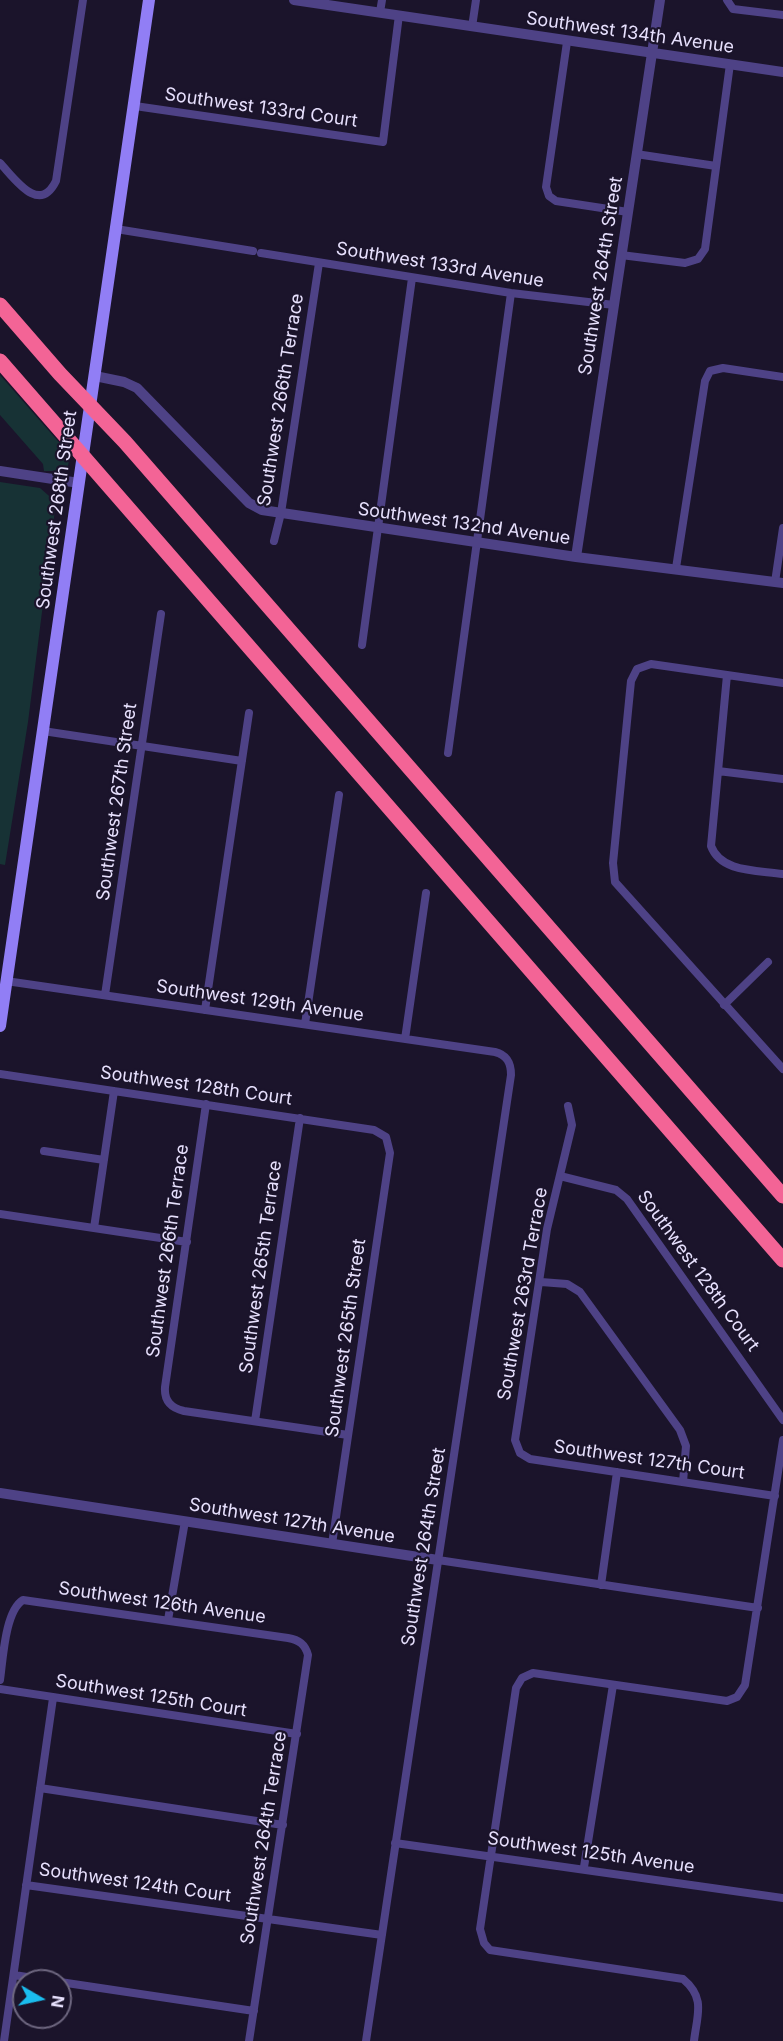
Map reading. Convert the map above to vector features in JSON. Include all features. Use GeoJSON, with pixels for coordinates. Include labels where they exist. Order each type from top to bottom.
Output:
{"type":"FeatureCollection","features":[{"type":"Feature","properties":{"kind":"highway"},"geometry":{"type":"LineString","coordinates":[[0,305],[60,374],[125,442],[783,1196]]}},
{"type":"Feature","properties":{"kind":"highway"},"geometry":{"type":"LineString","coordinates":[[0,361],[783,1260]]}},
{"type":"Feature","properties":{"kind":"main road","name":"Southwest 268th Street"},"geometry":{"type":"LineString","coordinates":[[0,1026],[149,0]]}},
{"type":"Feature","properties":{"kind":"street"},"geometry":{"type":"LineString","coordinates":[[0,163],[27,192],[44,195],[51,191],[56,181],[83,0]]}},
{"type":"Feature","properties":{"kind":"street","name":"Southwest 134th Avenue"},"geometry":{"type":"LineString","coordinates":[[294,0],[783,72]]}},
{"type":"Feature","properties":{"kind":"street"},"geometry":{"type":"LineString","coordinates":[[380,12],[382,0]]}},
{"type":"Feature","properties":{"kind":"street"},"geometry":{"type":"LineString","coordinates":[[472,27],[476,0]]}},
{"type":"Feature","properties":{"kind":"street","name":"Southwest 264th Street"},"geometry":{"type":"LineString","coordinates":[[576,557],[660,0]]}},
{"type":"Feature","properties":{"kind":"street"},"geometry":{"type":"LineString","coordinates":[[727,0],[733,9],[783,15]]}},
{"type":"Feature","properties":{"kind":"street","name":"Southwest 133rd Court"},"geometry":{"type":"LineString","coordinates":[[135,106],[383,142],[399,15]]}},
{"type":"Feature","properties":{"kind":"street"},"geometry":{"type":"LineString","coordinates":[[567,42],[546,187],[549,196],[556,201],[628,212]]}},
{"type":"Feature","properties":{"kind":"street"},"geometry":{"type":"LineString","coordinates":[[621,255],[685,262],[698,259],[705,249],[730,64]]}},
{"type":"Feature","properties":{"kind":"street"},"geometry":{"type":"LineString","coordinates":[[636,154],[716,166]]}},
{"type":"Feature","properties":{"kind":"street","name":"Southwest 133rd Avenue"},"geometry":{"type":"LineString","coordinates":[[116,229],[412,278],[614,305]]}},
{"type":"Feature","properties":{"kind":"street","name":"Southwest 266th Terrace"},"geometry":{"type":"LineString","coordinates":[[274,541],[281,513],[319,263]]}},
{"type":"Feature","properties":{"kind":"street"},"geometry":{"type":"LineString","coordinates":[[362,645],[412,278]]}},
{"type":"Feature","properties":{"kind":"street"},"geometry":{"type":"LineString","coordinates":[[448,753],[478,543],[481,496],[511,293]]}},
{"type":"Feature","properties":{"kind":"street"},"geometry":{"type":"LineString","coordinates":[[676,568],[705,381],[710,371],[723,368],[783,378]]}},
{"type":"Feature","properties":{"kind":"street","name":"Southwest 132nd Avenue"},"geometry":{"type":"LineString","coordinates":[[95,376],[124,382],[137,388],[249,503],[262,510],[576,557],[779,583]]}},
{"type":"Feature","properties":{"kind":"street"},"geometry":{"type":"LineString","coordinates":[[0,471],[79,483]]}},
{"type":"Feature","properties":{"kind":"street"},"geometry":{"type":"LineString","coordinates":[[779,583],[783,528]]}},
{"type":"Feature","properties":{"kind":"street","name":"Southwest 267th Street"},"geometry":{"type":"LineString","coordinates":[[105,996],[161,614]]}},
{"type":"Feature","properties":{"kind":"street"},"geometry":{"type":"LineString","coordinates":[[783,683],[651,664],[637,669],[631,681],[613,863],[615,882],[783,1069]]}},
{"type":"Feature","properties":{"kind":"street"},"geometry":{"type":"LineString","coordinates":[[727,675],[711,846],[715,858],[728,866],[783,874]]}},
{"type":"Feature","properties":{"kind":"street"},"geometry":{"type":"LineString","coordinates":[[205,1010],[249,713]]}},
{"type":"Feature","properties":{"kind":"street"},"geometry":{"type":"LineString","coordinates":[[43,731],[242,761]]}},
{"type":"Feature","properties":{"kind":"street"},"geometry":{"type":"LineString","coordinates":[[718,771],[783,780]]}},
{"type":"Feature","properties":{"kind":"street"},"geometry":{"type":"LineString","coordinates":[[305,1024],[339,795]]}},
{"type":"Feature","properties":{"kind":"street"},"geometry":{"type":"LineString","coordinates":[[405,1039],[426,893]]}},
{"type":"Feature","properties":{"kind":"street"},"geometry":{"type":"LineString","coordinates":[[724,1005],[768,962]]}},
{"type":"Feature","properties":{"kind":"street","name":"Southwest 129th Avenue"},"geometry":{"type":"LineString","coordinates":[[6,981],[495,1052],[507,1059]]}},
{"type":"Feature","properties":{"kind":"street","name":"Southwest 264th Street"},"geometry":{"type":"LineString","coordinates":[[366,2041],[511,1074],[507,1059]]}},
{"type":"Feature","properties":{"kind":"street","name":"Southwest 128th Court"},"geometry":{"type":"LineString","coordinates":[[0,1074],[374,1130],[386,1137]]}},
{"type":"Feature","properties":{"kind":"street"},"geometry":{"type":"LineString","coordinates":[[94,1228],[114,1091]]}},
{"type":"Feature","properties":{"kind":"street","name":"Southwest 266th Terrace"},"geometry":{"type":"LineString","coordinates":[[206,1104],[165,1387],[168,1403],[184,1411],[255,1421]]}},
{"type":"Feature","properties":{"kind":"street","name":"Southwest 263rd Terrace"},"geometry":{"type":"LineString","coordinates":[[520,1453],[515,1440],[548,1228],[572,1125],[568,1106]]}},
{"type":"Feature","properties":{"kind":"street","name":"Southwest 265th Terrace"},"geometry":{"type":"LineString","coordinates":[[255,1421],[300,1118]]}},
{"type":"Feature","properties":{"kind":"street","name":"Southwest 265th Street"},"geometry":{"type":"LineString","coordinates":[[332,1544],[390,1153],[386,1137]]}},
{"type":"Feature","properties":{"kind":"street"},"geometry":{"type":"LineString","coordinates":[[44,1151],[104,1160]]}},
{"type":"Feature","properties":{"kind":"street","name":"Southwest 128th Court"},"geometry":{"type":"LineString","coordinates":[[561,1176],[616,1190],[627,1199],[783,1420]]}},
{"type":"Feature","properties":{"kind":"street"},"geometry":{"type":"LineString","coordinates":[[0,1214],[187,1242]]}},
{"type":"Feature","properties":{"kind":"street"},"geometry":{"type":"LineString","coordinates":[[541,1282],[567,1284],[580,1293],[680,1430],[686,1446],[683,1482]]}},
{"type":"Feature","properties":{"kind":"street"},"geometry":{"type":"LineString","coordinates":[[255,1421],[348,1435]]}},
{"type":"Feature","properties":{"kind":"street"},"geometry":{"type":"LineString","coordinates":[[694,2041],[699,2000],[695,1989],[683,1979],[490,1950],[483,1943],[480,1929],[490,1856],[516,1688],[522,1678],[533,1673],[727,1701],[737,1697],[745,1685],[783,1440]]}},
{"type":"Feature","properties":{"kind":"street","name":"Southwest 127th Court"},"geometry":{"type":"LineString","coordinates":[[520,1453],[530,1459],[775,1496]]}},
{"type":"Feature","properties":{"kind":"street"},"geometry":{"type":"LineString","coordinates":[[601,1585],[617,1472]]}},
{"type":"Feature","properties":{"kind":"street","name":"Southwest 127th Avenue"},"geometry":{"type":"LineString","coordinates":[[0,1493],[758,1608]]}},
{"type":"Feature","properties":{"kind":"street"},"geometry":{"type":"LineString","coordinates":[[168,1620],[185,1521]]}},
{"type":"Feature","properties":{"kind":"street","name":"Southwest 126th Avenue"},"geometry":{"type":"LineString","coordinates":[[0,1680],[10,1616],[17,1604],[32,1600],[288,1638],[301,1643]]}},
{"type":"Feature","properties":{"kind":"street","name":"Southwest 264th Terrace"},"geometry":{"type":"LineString","coordinates":[[249,2041],[308,1655],[301,1643]]}},
{"type":"Feature","properties":{"kind":"street"},"geometry":{"type":"LineString","coordinates":[[584,1868],[613,1684]]}},
{"type":"Feature","properties":{"kind":"street","name":"Southwest 125th Court"},"geometry":{"type":"LineString","coordinates":[[0,1689],[297,1734]]}},
{"type":"Feature","properties":{"kind":"street"},"geometry":{"type":"LineString","coordinates":[[15,1969],[53,1698]]}},
{"type":"Feature","properties":{"kind":"street"},"geometry":{"type":"LineString","coordinates":[[40,1788],[283,1825]]}},
{"type":"Feature","properties":{"kind":"street","name":"Southwest 125th Avenue"},"geometry":{"type":"LineString","coordinates":[[395,1843],[783,1898]]}},
{"type":"Feature","properties":{"kind":"street","name":"Southwest 124th Court"},"geometry":{"type":"LineString","coordinates":[[26,1885],[382,1935]]}},
{"type":"Feature","properties":{"kind":"street"},"geometry":{"type":"LineString","coordinates":[[72,1984],[254,2011]]}},
{"type":"Feature","properties":{"kind":"street"},"geometry":{"type":"LineString","coordinates":[[4,2041],[12,1988]]}},
{"type":"Feature","properties":{"kind":"green space"},"geometry":{"type":"Polygon","coordinates":[[[0,375],[70,455],[68,466],[57,471],[44,471],[43,464],[0,415],[0,375]]]}},
{"type":"Feature","properties":{"kind":"green space"},"geometry":{"type":"Polygon","coordinates":[[[0,482],[40,488],[56,502],[28,722],[5,865],[0,864],[0,482]]]}}]}
